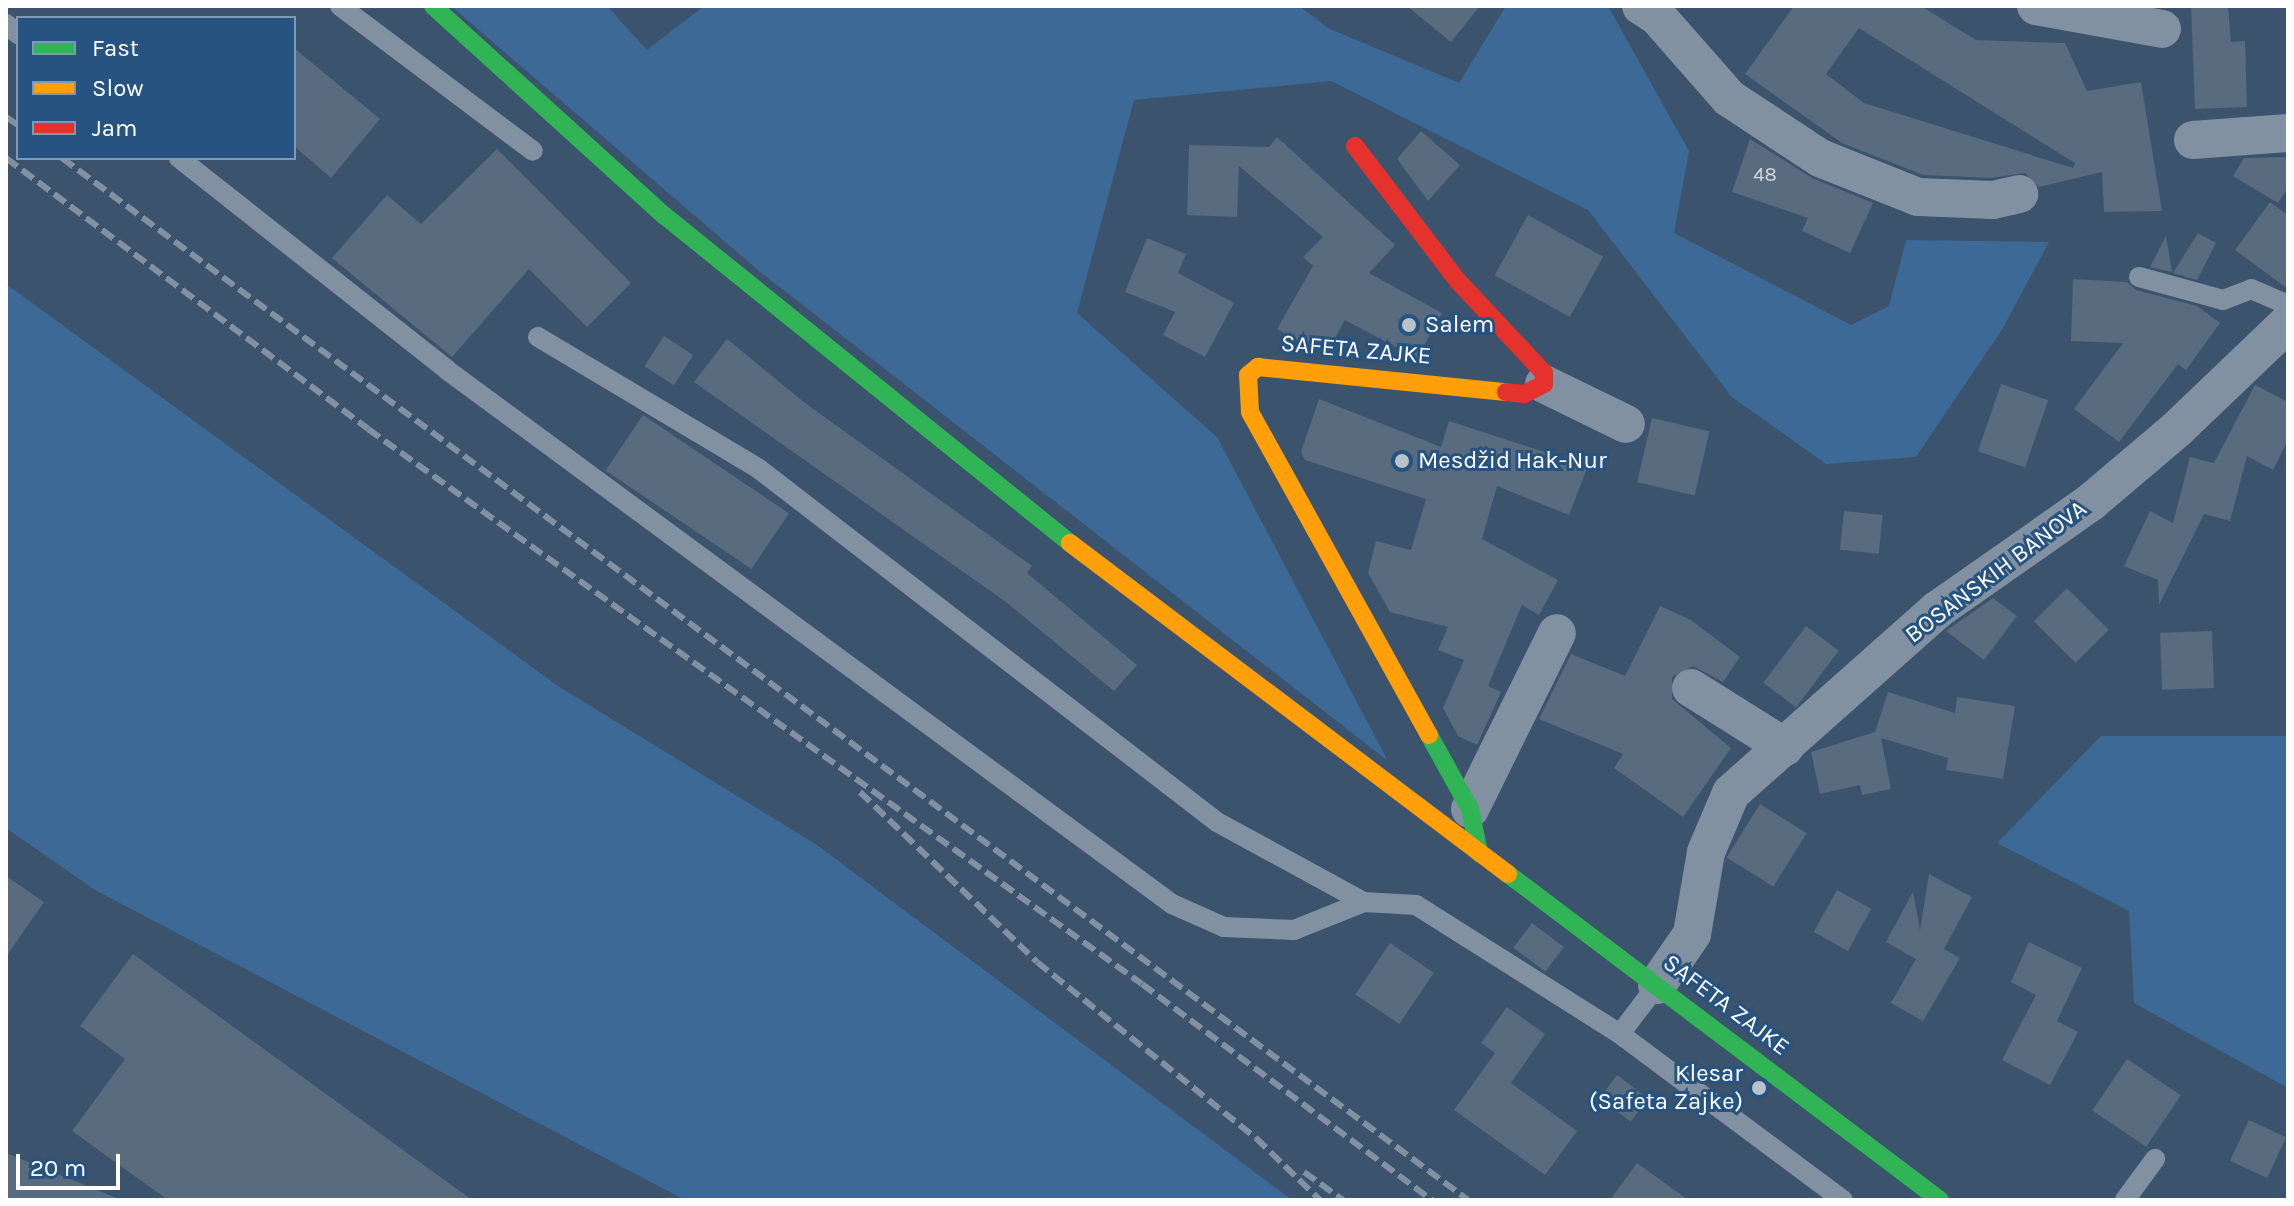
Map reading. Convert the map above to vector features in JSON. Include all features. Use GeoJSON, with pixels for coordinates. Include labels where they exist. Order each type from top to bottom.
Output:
{"type":"FeatureCollection","features":[{"type":"Feature","properties":{"kind":"main road"},"geometry":{"type":"LineString","coordinates":[[433,6],[665,216]]}},
{"type":"Feature","properties":{"kind":"main road"},"geometry":{"type":"LineString","coordinates":[[421,22],[665,216]]}},
{"type":"Feature","properties":{"kind":"main road"},"geometry":{"type":"LineString","coordinates":[[1355,146],[1458,281],[1544,373],[1544,384]]}},
{"type":"Feature","properties":{"kind":"main road","name":"SAFETA ZAJKE"},"geometry":{"type":"LineString","coordinates":[[665,216],[981,476],[1940,1200]]}},
{"type":"Feature","properties":{"kind":"main road","name":"SAFETA ZAJKE"},"geometry":{"type":"LineString","coordinates":[[1479,853],[1470,809],[1250,412],[1245,389],[1248,375],[1258,367],[1524,394],[1544,384]]}},
{"type":"Feature","properties":{"kind":"street"},"geometry":{"type":"LineString","coordinates":[[1641,6],[1657,16],[1729,98],[1820,158],[1918,197],[1993,200],[2019,194]]}},
{"type":"Feature","properties":{"kind":"street"},"geometry":{"type":"LineString","coordinates":[[2036,6],[2162,29]]}},
{"type":"Feature","properties":{"kind":"street"},"geometry":{"type":"LineString","coordinates":[[2193,140],[2288,133]]}},
{"type":"Feature","properties":{"kind":"street","name":"BOSANSKIH BANOVA"},"geometry":{"type":"LineString","coordinates":[[1657,985],[1692,934],[1706,852],[1731,793],[1937,610],[2091,502],[2166,438],[2288,323]]}},
{"type":"Feature","properties":{"kind":"street"},"geometry":{"type":"LineString","coordinates":[[1544,384],[1626,424]]}},
{"type":"Feature","properties":{"kind":"street"},"geometry":{"type":"LineString","coordinates":[[1470,809],[1557,633]]}},
{"type":"Feature","properties":{"kind":"street"},"geometry":{"type":"LineString","coordinates":[[1691,688],[1785,747]]}},
{"type":"Feature","properties":{"kind":"lane"},"geometry":{"type":"LineString","coordinates":[[340,6],[533,151]]}},
{"type":"Feature","properties":{"kind":"lane"},"geometry":{"type":"LineString","coordinates":[[182,160],[447,370],[1172,904],[1224,927],[1294,930],[1364,902],[1416,905],[1620,1034],[1843,1200]]}},
{"type":"Feature","properties":{"kind":"lane"},"geometry":{"type":"LineString","coordinates":[[2139,277],[2223,300],[2251,289],[2288,305]]}},
{"type":"Feature","properties":{"kind":"lane"},"geometry":{"type":"LineString","coordinates":[[538,337],[759,469],[1217,822],[1364,902]]}},
{"type":"Feature","properties":{"kind":"lane"},"geometry":{"type":"LineString","coordinates":[[1620,1034],[1657,985]]}},
{"type":"Feature","properties":{"kind":"lane"},"geometry":{"type":"LineString","coordinates":[[2125,1200],[2155,1159]]}},
{"type":"Feature","properties":{"kind":"shaded area"},"geometry":{"type":"Polygon","coordinates":[[[451,6],[607,6],[647,50],[704,6],[1299,6],[1328,28],[1459,83],[1506,6],[1608,6],[1689,151],[1674,233],[1851,325],[1889,306],[1906,240],[2049,242],[2003,328],[1916,457],[1826,464],[1732,397],[1588,210],[1331,81],[1134,100],[1077,313],[1217,437],[1388,761],[759,271],[451,6]]]}},
{"type":"Feature","properties":{"kind":"shaded area"},"geometry":{"type":"Polygon","coordinates":[[[6,284],[558,686],[817,845],[1292,1200],[685,1200],[95,890],[6,828],[6,284]]]}},
{"type":"Feature","properties":{"kind":"shaded area"},"geometry":{"type":"Polygon","coordinates":[[[2101,736],[2288,736],[2288,1088],[2134,1003],[2129,911],[1997,843],[2101,736]]]}},
{"type":"Feature","properties":{"kind":"building"},"geometry":{"type":"Polygon","coordinates":[[[1407,6],[1480,6],[1451,42],[1407,6]]]}},
{"type":"Feature","properties":{"kind":"building"},"geometry":{"type":"Polygon","coordinates":[[[1794,6],[1921,6],[1976,40],[2065,43],[2087,91],[2141,82],[2162,211],[2104,212],[2102,172],[2039,187],[2025,173],[1991,178],[1923,175],[1842,143],[1745,74],[1794,6]],[[1859,28],[1826,74],[1864,103],[2073,168],[2075,163],[1859,28]]]}},
{"type":"Feature","properties":{"kind":"building"},"geometry":{"type":"Polygon","coordinates":[[[2191,6],[2228,6],[2231,42],[2245,41],[2247,107],[2195,109],[2191,6]]]}},
{"type":"Feature","properties":{"kind":"building"},"geometry":{"type":"Polygon","coordinates":[[[296,50],[380,119],[331,178],[296,148],[296,50]]]}},
{"type":"Feature","properties":{"kind":"building"},"geometry":{"type":"Polygon","coordinates":[[[1421,131],[1460,165],[1428,201],[1397,159],[1421,131]]]}},
{"type":"Feature","properties":{"kind":"building"},"geometry":{"type":"Polygon","coordinates":[[[1277,137],[1395,245],[1369,273],[1442,313],[1417,358],[1345,320],[1329,349],[1309,347],[1277,329],[1313,266],[1303,257],[1323,237],[1239,166],[1237,217],[1187,215],[1189,145],[1269,147],[1277,137]]]}},
{"type":"Feature","properties":{"kind":"building"},"geometry":{"type":"Polygon","coordinates":[[[1750,139],[1812,178],[1873,203],[1850,253],[1802,231],[1808,218],[1732,192],[1750,139]]]}},
{"type":"Feature","properties":{"kind":"building"},"geometry":{"type":"Polygon","coordinates":[[[497,149],[631,283],[587,327],[529,269],[452,357],[332,258],[387,195],[421,224],[497,149]]]}},
{"type":"Feature","properties":{"kind":"building"},"geometry":{"type":"Polygon","coordinates":[[[2288,157],[2288,188],[2278,203],[2233,176],[2244,158],[2288,157]]]}},
{"type":"Feature","properties":{"kind":"building"},"geometry":{"type":"Polygon","coordinates":[[[2270,202],[2288,215],[2288,289],[2235,250],[2270,202]]]}},
{"type":"Feature","properties":{"kind":"building"},"geometry":{"type":"Polygon","coordinates":[[[1528,215],[1603,257],[1570,317],[1495,275],[1528,215]]]}},
{"type":"Feature","properties":{"kind":"building"},"geometry":{"type":"Polygon","coordinates":[[[2198,233],[2216,243],[2197,280],[2173,273],[2198,233]]]}},
{"type":"Feature","properties":{"kind":"building"},"geometry":{"type":"Polygon","coordinates":[[[2166,236],[2172,272],[2150,267],[2166,236]]]}},
{"type":"Feature","properties":{"kind":"building"},"geometry":{"type":"Polygon","coordinates":[[[1147,238],[1186,254],[1178,273],[1234,303],[1205,357],[1163,335],[1175,312],[1125,292],[1147,238]]]}},
{"type":"Feature","properties":{"kind":"building"},"geometry":{"type":"Polygon","coordinates":[[[2073,279],[2127,282],[2136,290],[2197,306],[2220,323],[2186,370],[2178,364],[2119,442],[2074,409],[2123,343],[2071,341],[2073,279]]]}},
{"type":"Feature","properties":{"kind":"building"},"geometry":{"type":"Polygon","coordinates":[[[664,336],[693,355],[674,385],[644,366],[664,336]]]}},
{"type":"Feature","properties":{"kind":"building"},"geometry":{"type":"Polygon","coordinates":[[[727,339],[805,403],[1032,566],[1027,573],[1137,665],[1114,691],[1006,602],[694,382],[727,339]]]}},
{"type":"Feature","properties":{"kind":"building"},"geometry":{"type":"Polygon","coordinates":[[[2001,384],[2048,400],[2025,467],[1978,451],[2001,384]]]}},
{"type":"Feature","properties":{"kind":"building"},"geometry":{"type":"Polygon","coordinates":[[[2255,385],[2288,402],[2288,440],[2273,470],[2247,456],[2230,521],[2204,514],[2159,605],[2158,580],[2124,566],[2150,511],[2173,523],[2190,457],[2214,463],[2255,385]]]}},
{"type":"Feature","properties":{"kind":"building"},"geometry":{"type":"Polygon","coordinates":[[[1319,399],[1441,447],[1449,421],[1588,466],[1569,515],[1497,486],[1482,539],[1558,580],[1539,615],[1522,605],[1488,686],[1501,692],[1477,745],[1458,736],[1443,708],[1464,660],[1438,650],[1448,627],[1390,612],[1368,573],[1376,541],[1411,550],[1426,499],[1305,460],[1301,452],[1319,399]]]}},
{"type":"Feature","properties":{"kind":"building"},"geometry":{"type":"Polygon","coordinates":[[[643,415],[789,513],[751,569],[606,471],[643,415]]]}},
{"type":"Feature","properties":{"kind":"building"},"geometry":{"type":"Polygon","coordinates":[[[1652,418],[1709,431],[1695,496],[1637,482],[1652,418]]]}},
{"type":"Feature","properties":{"kind":"building"},"geometry":{"type":"Polygon","coordinates":[[[1844,511],[1883,515],[1879,554],[1840,550],[1844,511]]]}},
{"type":"Feature","properties":{"kind":"building"},"geometry":{"type":"Polygon","coordinates":[[[2067,588],[2109,630],[2075,663],[2034,621],[2067,588]]]}},
{"type":"Feature","properties":{"kind":"building"},"geometry":{"type":"Polygon","coordinates":[[[1993,598],[2017,616],[1984,660],[1946,631],[1993,598]]]}},
{"type":"Feature","properties":{"kind":"building"},"geometry":{"type":"Polygon","coordinates":[[[1660,606],[1691,620],[1740,657],[1723,682],[1693,666],[1672,677],[1672,699],[1731,748],[1683,817],[1614,768],[1623,754],[1539,719],[1571,654],[1625,676],[1660,606]]]}},
{"type":"Feature","properties":{"kind":"building"},"geometry":{"type":"Polygon","coordinates":[[[1806,626],[1839,651],[1796,707],[1763,683],[1806,626]]]}},
{"type":"Feature","properties":{"kind":"building"},"geometry":{"type":"Polygon","coordinates":[[[2212,631],[2214,688],[2162,690],[2160,633],[2212,631]]]}},
{"type":"Feature","properties":{"kind":"building"},"geometry":{"type":"Polygon","coordinates":[[[1888,692],[1955,713],[1957,697],[2015,706],[2003,779],[1946,770],[1948,758],[1881,738],[1891,789],[1862,795],[1860,785],[1820,794],[1811,752],[1875,732],[1888,692]]]}},
{"type":"Feature","properties":{"kind":"building"},"geometry":{"type":"Polygon","coordinates":[[[1760,804],[1807,833],[1773,887],[1727,857],[1760,804]]]}},
{"type":"Feature","properties":{"kind":"building"},"geometry":{"type":"Polygon","coordinates":[[[1929,874],[1972,897],[1944,949],[1960,958],[1923,1021],[1891,1003],[1916,959],[1886,942],[1913,892],[1920,930],[1929,874]]]}},
{"type":"Feature","properties":{"kind":"building"},"geometry":{"type":"Polygon","coordinates":[[[6,876],[44,902],[6,957],[6,876]]]}},
{"type":"Feature","properties":{"kind":"building"},"geometry":{"type":"Polygon","coordinates":[[[1837,890],[1871,909],[1848,951],[1814,932],[1837,890]]]}},
{"type":"Feature","properties":{"kind":"building"},"geometry":{"type":"Polygon","coordinates":[[[1532,923],[1564,947],[1545,972],[1513,948],[1532,923]]]}},
{"type":"Feature","properties":{"kind":"building"},"geometry":{"type":"Polygon","coordinates":[[[2029,942],[2082,968],[2057,1021],[2078,1032],[2050,1085],[2002,1060],[2036,995],[2011,982],[2029,942]]]}},
{"type":"Feature","properties":{"kind":"building"},"geometry":{"type":"Polygon","coordinates":[[[1390,943],[1434,973],[1399,1024],[1355,994],[1390,943]]]}},
{"type":"Feature","properties":{"kind":"building"},"geometry":{"type":"Polygon","coordinates":[[[133,954],[472,1200],[168,1200],[72,1131],[125,1059],[80,1026],[133,954]]]}},
{"type":"Feature","properties":{"kind":"building"},"geometry":{"type":"Polygon","coordinates":[[[1507,1007],[1545,1034],[1511,1083],[1577,1131],[1545,1175],[1454,1110],[1495,1053],[1481,1043],[1507,1007]]]}},
{"type":"Feature","properties":{"kind":"building"},"geometry":{"type":"Polygon","coordinates":[[[2127,1059],[2181,1095],[2146,1147],[2092,1110],[2127,1059]]]}},
{"type":"Feature","properties":{"kind":"building"},"geometry":{"type":"Polygon","coordinates":[[[1617,1075],[1648,1098],[1631,1122],[1600,1098],[1617,1075]]]}},
{"type":"Feature","properties":{"kind":"building"},"geometry":{"type":"Polygon","coordinates":[[[2249,1120],[2286,1137],[2267,1178],[2230,1161],[2249,1120]]]}},
{"type":"Feature","properties":{"kind":"building"},"geometry":{"type":"Polygon","coordinates":[[[6,1153],[119,1199],[119,1200],[6,1200],[6,1153]]]}},
{"type":"Feature","properties":{"kind":"building"},"geometry":{"type":"Polygon","coordinates":[[[1637,1163],[1688,1200],[1610,1200],[1637,1163]]]}},
{"type":"Feature","properties":{"kind":"railway"},"geometry":{"type":"LineString","coordinates":[[6,117],[16,124]]}},
{"type":"Feature","properties":{"kind":"railway"},"geometry":{"type":"LineString","coordinates":[[6,158],[368,429],[1142,984],[1432,1200]]}},
{"type":"Feature","properties":{"kind":"railway"},"geometry":{"type":"LineString","coordinates":[[65,160],[1468,1200]]}},
{"type":"Feature","properties":{"kind":"railway"},"geometry":{"type":"LineString","coordinates":[[860,792],[1037,962],[1256,1138],[1320,1200]]}},
{"type":"Feature","properties":{"kind":"railway"},"geometry":{"type":"LineString","coordinates":[[1304,1172],[1343,1200]]}},
{"type":"Feature","properties":{"kind":"traffic: fast"},"geometry":{"type":"LineString","coordinates":[[433,6],[665,216],[1070,543]]}},
{"type":"Feature","properties":{"kind":"traffic: fast"},"geometry":{"type":"LineString","coordinates":[[1429,735],[1470,809],[1479,853]]}},
{"type":"Feature","properties":{"kind":"traffic: fast"},"geometry":{"type":"LineString","coordinates":[[1508,874],[1940,1200]]}},
{"type":"Feature","properties":{"kind":"traffic: slow"},"geometry":{"type":"LineString","coordinates":[[1429,735],[1250,412],[1248,375],[1258,367],[1506,392]]}},
{"type":"Feature","properties":{"kind":"traffic: slow"},"geometry":{"type":"LineString","coordinates":[[1070,543],[1508,874]]}},
{"type":"Feature","properties":{"kind":"traffic: jam"},"geometry":{"type":"LineString","coordinates":[[1355,146],[1458,281],[1544,373],[1544,384],[1524,394],[1506,392]]}},
{"type":"Feature","properties":{"kind":"place","name":"Salem"},"geometry":{"type":"Point","coordinates":[1409,325]}},
{"type":"Feature","properties":{"kind":"place","name":"Mesdžid Hak-Nur"},"geometry":{"type":"Point","coordinates":[1402,461]}},
{"type":"Feature","properties":{"kind":"place","name":"Klesar (Safeta Zajke)"},"geometry":{"type":"Point","coordinates":[1759,1088]}}]}
